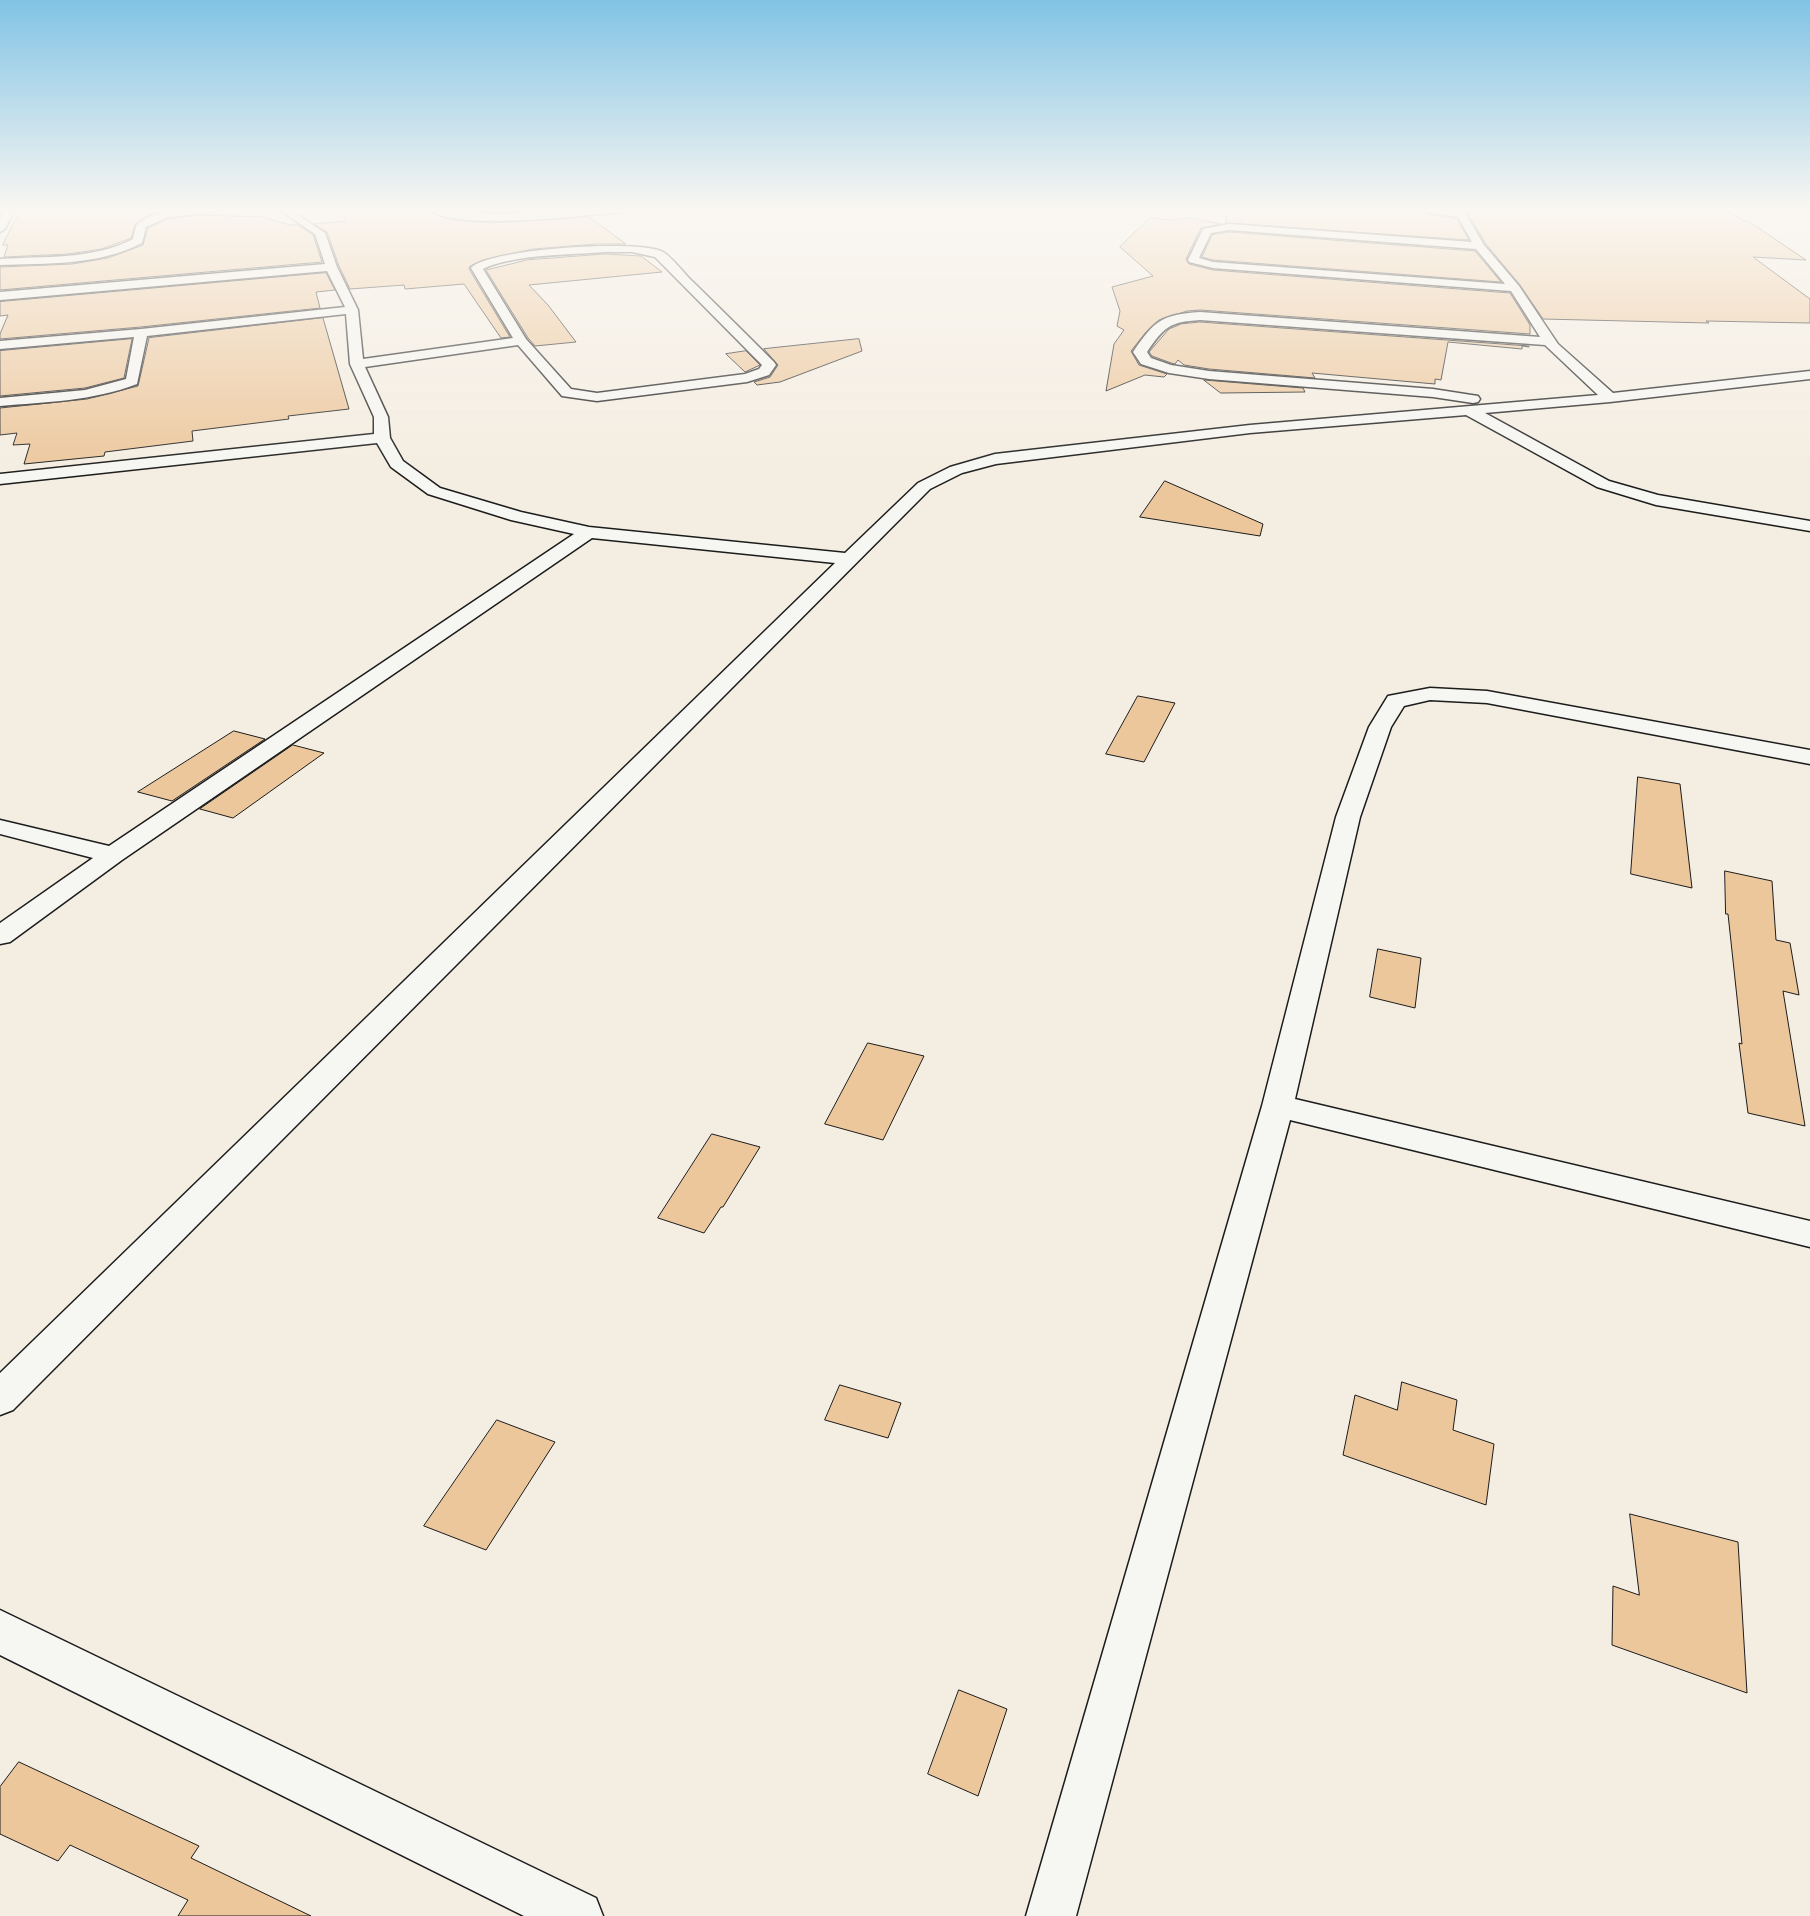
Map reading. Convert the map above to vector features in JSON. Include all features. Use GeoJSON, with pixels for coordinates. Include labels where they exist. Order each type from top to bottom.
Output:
{"type":"FeatureCollection","features":[{"type":"Feature","properties":{"kind":"street"},"geometry":{"type":"LineString","coordinates":[[346,298],[352,310],[357,364],[381,417],[382,438],[397,464],[434,491],[517,516],[588,532],[849,559]]}},
{"type":"Feature","properties":{"kind":"street"},"geometry":{"type":"LineString","coordinates":[[496,298],[522,341],[567,393],[578,396],[597,397],[747,378],[764,372],[769,365],[705,298]]}},
{"type":"Feature","properties":{"kind":"street"},"geometry":{"type":"LineString","coordinates":[[1521,298],[1548,341],[1610,398]]}},
{"type":"Feature","properties":{"kind":"street"},"geometry":{"type":"LineString","coordinates":[[0,345],[352,310]]}},
{"type":"Feature","properties":{"kind":"street"},"geometry":{"type":"LineString","coordinates":[[1503,408],[1483,400],[1432,393],[1169,369],[1146,361],[1140,352],[1159,324],[1175,317],[1200,316],[1548,341]]}},
{"type":"Feature","properties":{"kind":"street"},"geometry":{"type":"LineString","coordinates":[[0,402],[100,391],[132,381],[141,332]]}},
{"type":"Feature","properties":{"kind":"street"},"geometry":{"type":"LineString","coordinates":[[357,364],[522,341]]}},
{"type":"Feature","properties":{"kind":"street"},"geometry":{"type":"LineString","coordinates":[[0,1398],[924,486],[956,470],[994,459],[1250,429],[1610,398],[1810,375]]}},
{"type":"Feature","properties":{"kind":"street"},"geometry":{"type":"LineString","coordinates":[[1468,410],[1603,484],[1656,500],[1810,526]]}},
{"type":"Feature","properties":{"kind":"street"},"geometry":{"type":"LineString","coordinates":[[0,479],[382,438]]}},
{"type":"Feature","properties":{"kind":"street"},"geometry":{"type":"LineString","coordinates":[[0,936],[113,855],[588,532]]}},
{"type":"Feature","properties":{"kind":"street"},"geometry":{"type":"LineString","coordinates":[[1051,1916],[1278,1106],[1348,817],[1380,727],[1396,701],[1430,694],[1487,697],[1810,757]]}},
{"type":"Feature","properties":{"kind":"street"},"geometry":{"type":"LineString","coordinates":[[0,827],[113,855]]}},
{"type":"Feature","properties":{"kind":"street"},"geometry":{"type":"LineString","coordinates":[[1278,1106],[1810,1234]]}},
{"type":"Feature","properties":{"kind":"street"},"geometry":{"type":"LineString","coordinates":[[0,1632],[578,1916]]}},
{"type":"Feature","properties":{"kind":"building"},"geometry":{"type":"Polygon","coordinates":[[[40,298],[318,298],[320,308],[141,327],[0,339],[0,334],[8,315],[0,316],[0,302],[40,298]]]}},
{"type":"Feature","properties":{"kind":"building"},"geometry":{"type":"Polygon","coordinates":[[[474,298],[487,298],[510,337],[501,338],[474,298]]]}},
{"type":"Feature","properties":{"kind":"building"},"geometry":{"type":"Polygon","coordinates":[[[504,298],[542,298],[576,342],[535,346],[504,298]]]}},
{"type":"Feature","properties":{"kind":"building"},"geometry":{"type":"Polygon","coordinates":[[[1116,298],[1513,298],[1530,325],[1530,334],[1200,310],[1187,311],[1159,320],[1146,332],[1131,351],[1139,365],[1167,374],[1164,377],[1145,375],[1106,391],[1114,344],[1124,330],[1117,326],[1120,311],[1116,298]]]}},
{"type":"Feature","properties":{"kind":"building"},"geometry":{"type":"Polygon","coordinates":[[[1529,298],[1810,299],[1810,323],[1706,321],[1709,323],[1543,319],[1529,298]]]}},
{"type":"Feature","properties":{"kind":"building"},"geometry":{"type":"Polygon","coordinates":[[[323,318],[349,409],[288,416],[289,419],[192,431],[193,441],[105,452],[104,456],[24,464],[30,444],[13,445],[17,433],[0,435],[0,408],[87,399],[138,386],[149,338],[323,318]]]}},
{"type":"Feature","properties":{"kind":"building"},"geometry":{"type":"Polygon","coordinates":[[[1200,322],[1529,346],[1529,347],[1522,346],[1522,349],[1448,342],[1441,380],[1435,379],[1435,384],[1312,373],[1315,378],[1209,369],[1184,365],[1178,360],[1175,364],[1171,363],[1152,356],[1149,352],[1169,329],[1181,324],[1200,322]]]}},
{"type":"Feature","properties":{"kind":"building"},"geometry":{"type":"Polygon","coordinates":[[[132,339],[124,378],[85,388],[0,396],[0,351],[132,339]]]}},
{"type":"Feature","properties":{"kind":"building"},"geometry":{"type":"Polygon","coordinates":[[[859,339],[862,351],[780,382],[757,385],[754,382],[770,377],[778,365],[764,349],[859,339]]]}},
{"type":"Feature","properties":{"kind":"building"},"geometry":{"type":"Polygon","coordinates":[[[746,351],[760,365],[745,372],[726,354],[746,351]]]}},
{"type":"Feature","properties":{"kind":"building"},"geometry":{"type":"Polygon","coordinates":[[[1204,380],[1303,388],[1305,392],[1221,393],[1204,380]]]}},
{"type":"Feature","properties":{"kind":"building"},"geometry":{"type":"Polygon","coordinates":[[[1165,481],[1263,524],[1260,536],[1140,517],[1165,481]]]}},
{"type":"Feature","properties":{"kind":"building"},"geometry":{"type":"Polygon","coordinates":[[[1138,696],[1175,703],[1144,762],[1106,754],[1138,696]]]}},
{"type":"Feature","properties":{"kind":"building"},"geometry":{"type":"Polygon","coordinates":[[[234,731],[265,739],[172,801],[138,792],[234,731]]]}},
{"type":"Feature","properties":{"kind":"building"},"geometry":{"type":"Polygon","coordinates":[[[293,745],[324,753],[233,818],[200,809],[293,745]]]}},
{"type":"Feature","properties":{"kind":"building"},"geometry":{"type":"Polygon","coordinates":[[[1638,777],[1680,784],[1692,888],[1631,874],[1638,777]]]}},
{"type":"Feature","properties":{"kind":"building"},"geometry":{"type":"Polygon","coordinates":[[[1725,871],[1772,881],[1776,940],[1790,943],[1799,995],[1783,991],[1805,1126],[1748,1113],[1739,1043],[1742,1044],[1728,914],[1726,914],[1725,871]]]}},
{"type":"Feature","properties":{"kind":"building"},"geometry":{"type":"Polygon","coordinates":[[[1378,949],[1421,958],[1415,1008],[1370,997],[1378,949]]]}},
{"type":"Feature","properties":{"kind":"building"},"geometry":{"type":"Polygon","coordinates":[[[868,1043],[924,1056],[883,1140],[825,1124],[868,1043]]]}},
{"type":"Feature","properties":{"kind":"building"},"geometry":{"type":"Polygon","coordinates":[[[712,1134],[760,1147],[723,1207],[721,1207],[704,1233],[658,1218],[712,1134]]]}},
{"type":"Feature","properties":{"kind":"building"},"geometry":{"type":"Polygon","coordinates":[[[1402,1382],[1457,1400],[1453,1430],[1494,1444],[1486,1505],[1343,1455],[1355,1395],[1397,1410],[1402,1382]]]}},
{"type":"Feature","properties":{"kind":"building"},"geometry":{"type":"Polygon","coordinates":[[[840,1385],[901,1403],[888,1438],[825,1420],[840,1385]]]}},
{"type":"Feature","properties":{"kind":"building"},"geometry":{"type":"Polygon","coordinates":[[[497,1420],[555,1442],[486,1550],[424,1526],[497,1420]]]}},
{"type":"Feature","properties":{"kind":"building"},"geometry":{"type":"Polygon","coordinates":[[[1630,1514],[1738,1542],[1747,1693],[1612,1645],[1613,1586],[1639,1595],[1630,1514]]]}},
{"type":"Feature","properties":{"kind":"building"},"geometry":{"type":"Polygon","coordinates":[[[959,1690],[1007,1709],[978,1796],[928,1774],[959,1690]]]}},
{"type":"Feature","properties":{"kind":"building"},"geometry":{"type":"Polygon","coordinates":[[[19,1762],[199,1846],[191,1858],[311,1916],[178,1916],[188,1900],[70,1845],[58,1861],[0,1834],[0,1787],[19,1762]]]}}]}
